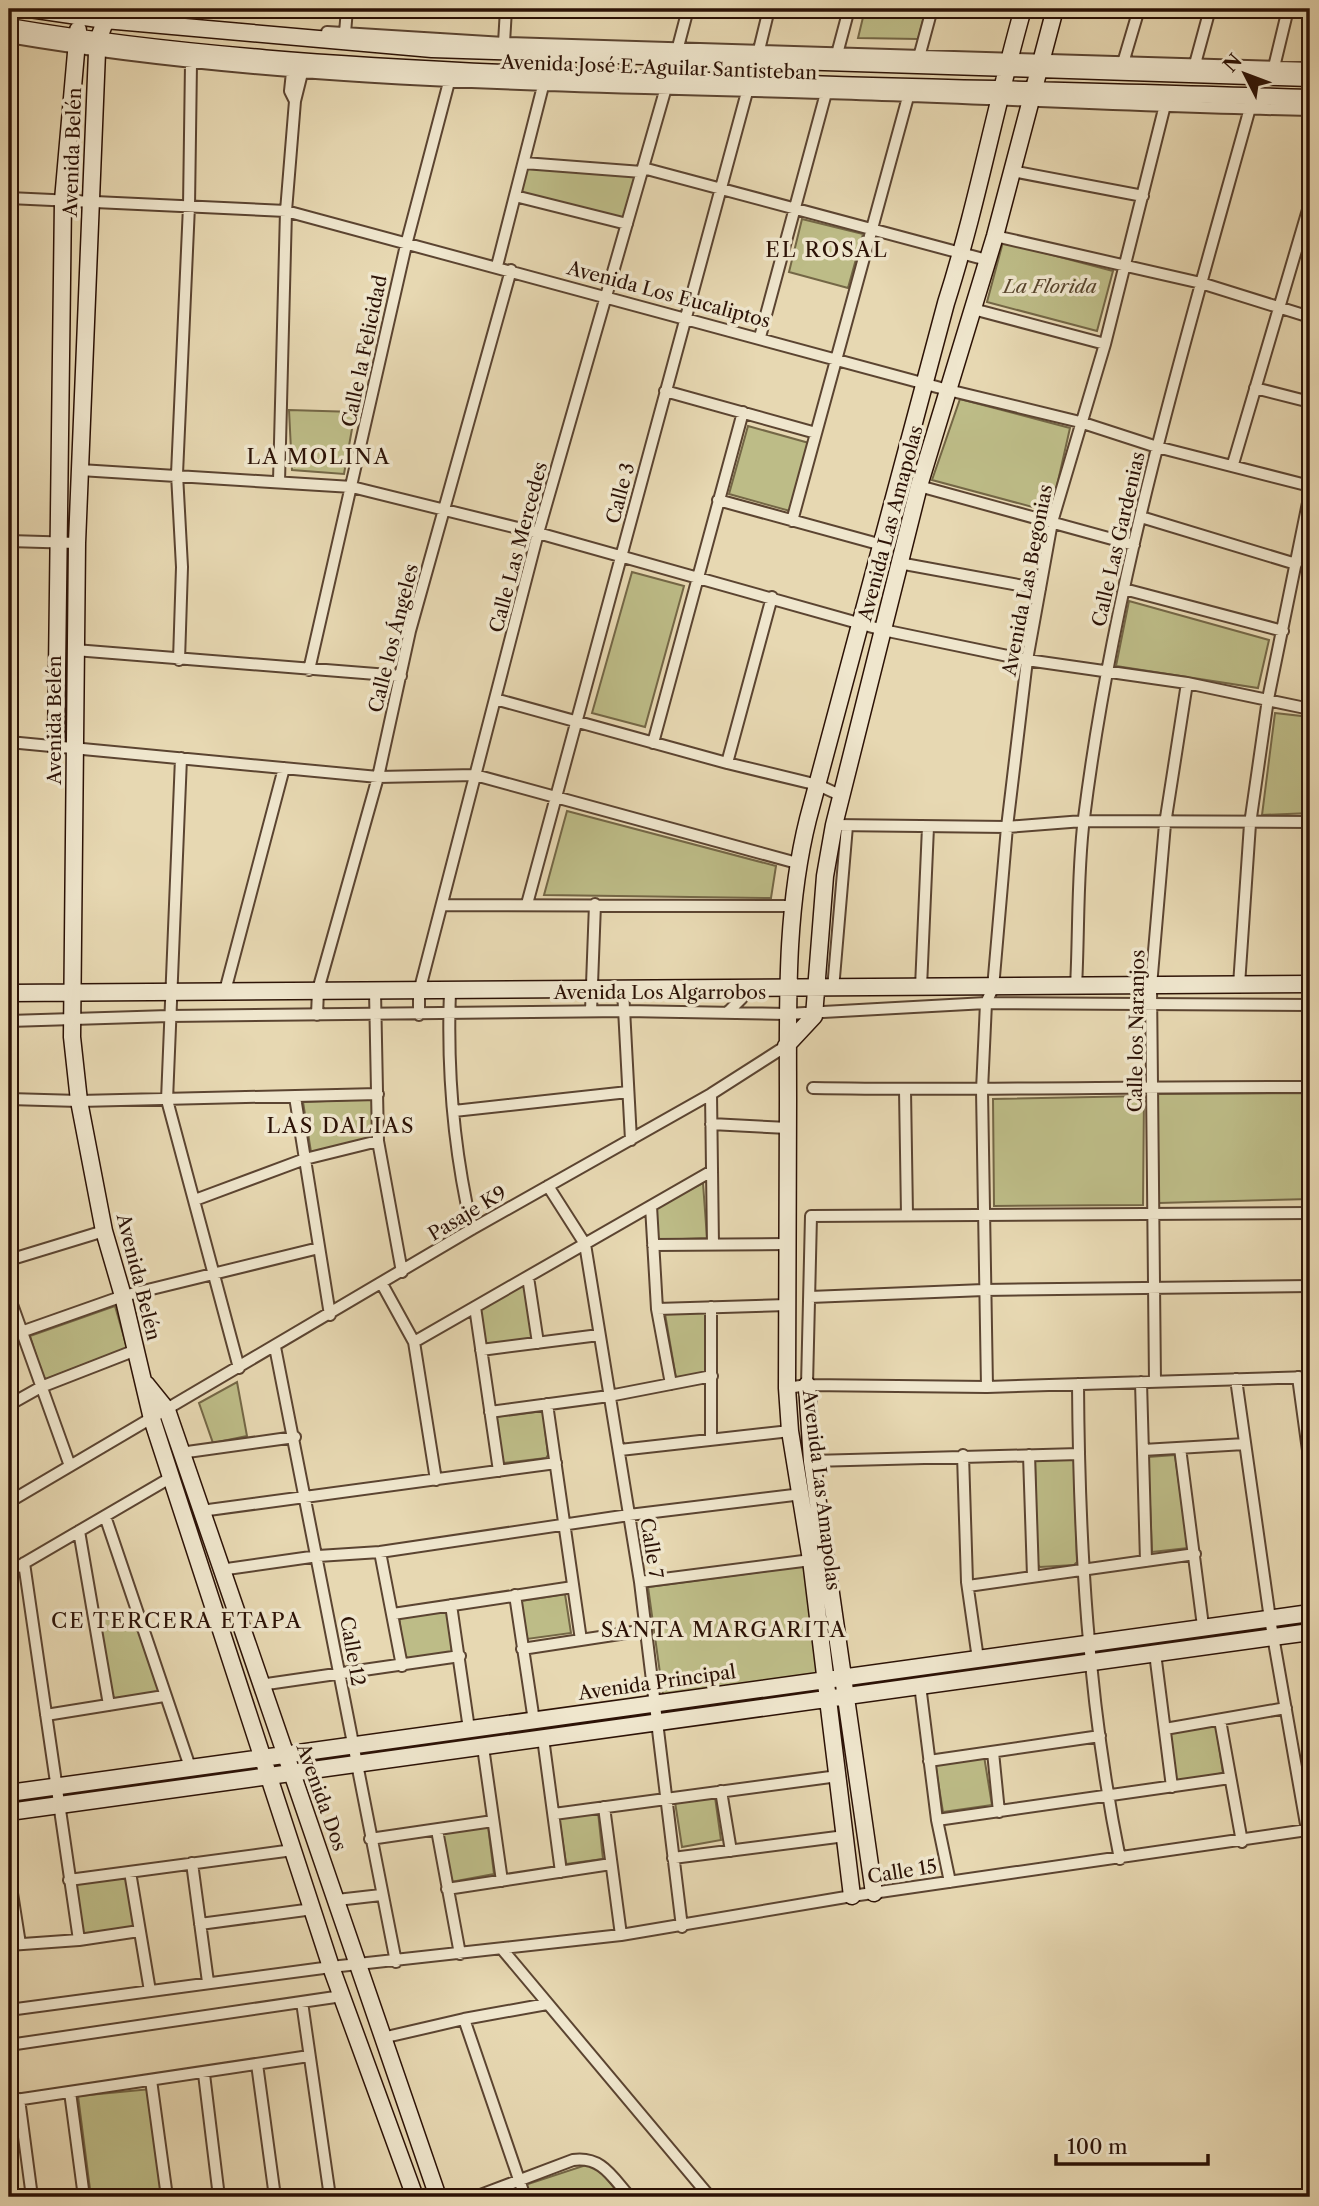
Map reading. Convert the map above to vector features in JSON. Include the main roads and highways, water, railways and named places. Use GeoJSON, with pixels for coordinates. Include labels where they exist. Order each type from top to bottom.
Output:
{"type":"FeatureCollection","features":[{"type":"Feature","properties":{"kind":"district","name":"EL ROSAL"},"geometry":{"type":"Point","coordinates":[827,250]}},
{"type":"Feature","properties":{"kind":"district","name":"LA MOLINA"},"geometry":{"type":"Point","coordinates":[319,457]}},
{"type":"Feature","properties":{"kind":"district","name":"LAS DALIAS"},"geometry":{"type":"Point","coordinates":[341,1126]}},
{"type":"Feature","properties":{"kind":"district","name":"CE TERCERA ETAPA"},"geometry":{"type":"Point","coordinates":[177,1621]}},
{"type":"Feature","properties":{"kind":"district","name":"SANTA MARGARITA"},"geometry":{"type":"Point","coordinates":[724,1630]}},
{"type":"Feature","properties":{"kind":"park label","name":"La Florida"},"geometry":{"type":"Point","coordinates":[1050,286]}}]}
